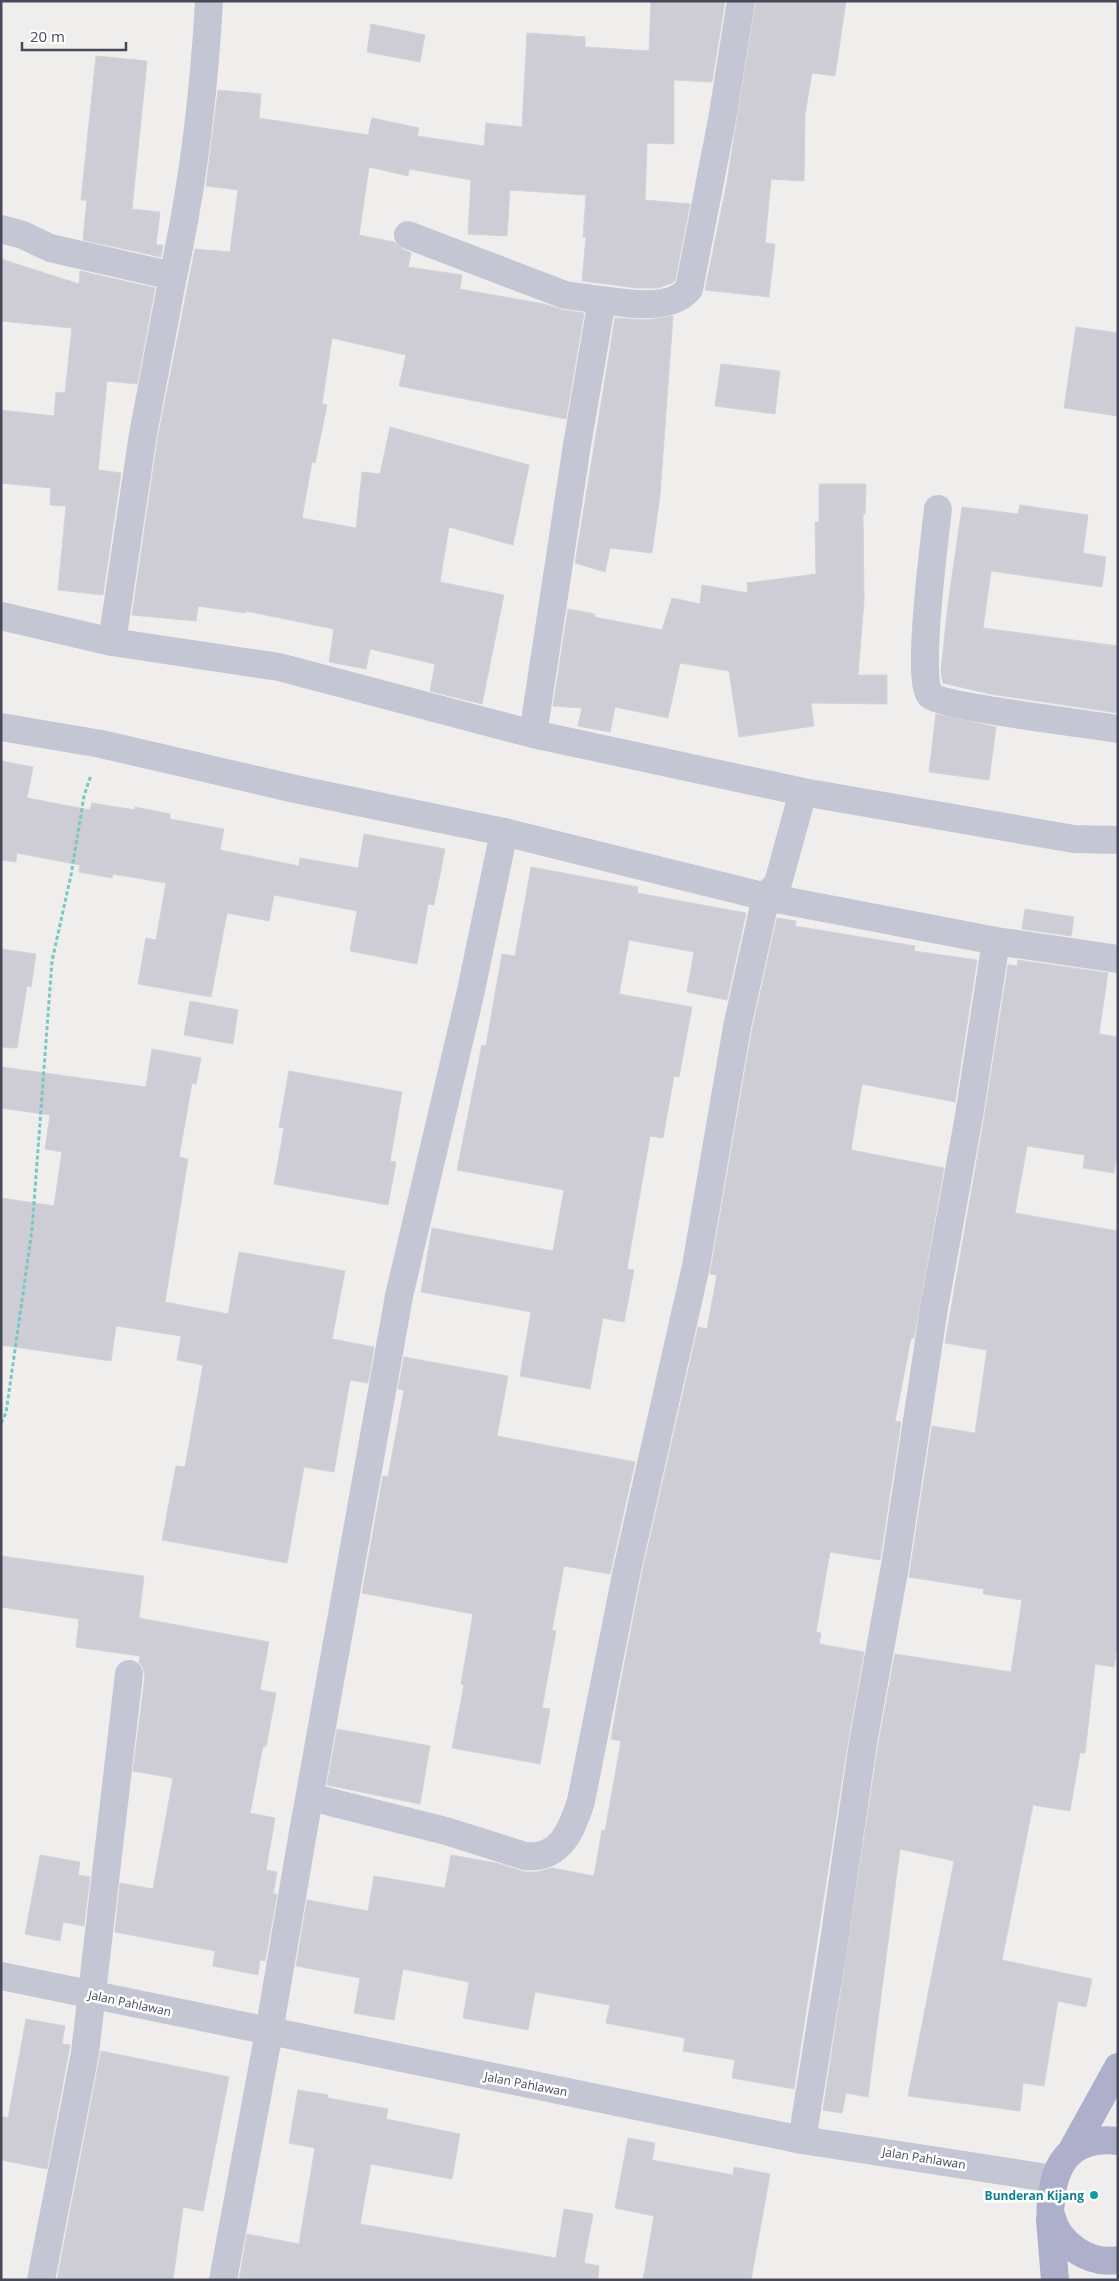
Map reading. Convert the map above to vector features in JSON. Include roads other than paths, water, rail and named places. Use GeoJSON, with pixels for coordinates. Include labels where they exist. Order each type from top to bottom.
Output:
{"type":"FeatureCollection","features":[{"type":"Feature","properties":{"kind":"main road"},"geometry":{"type":"LineString","coordinates":[[1071,2152],[1118,2068]]}},
{"type":"Feature","properties":{"kind":"main road"},"geometry":{"type":"LineString","coordinates":[[1055,2280],[1050,2214],[1054,2179],[1060,2163],[1071,2152],[1090,2141],[1103,2139],[1118,2141]]}},
{"type":"Feature","properties":{"kind":"main road"},"geometry":{"type":"LineString","coordinates":[[1050,2214],[1056,2230],[1070,2246],[1094,2260],[1108,2262],[1118,2260]]}},
{"type":"Feature","properties":{"kind":"street"},"geometry":{"type":"LineString","coordinates":[[112,642],[143,434],[172,276],[183,229],[206,72],[209,1]]}},
{"type":"Feature","properties":{"kind":"street"},"geometry":{"type":"LineString","coordinates":[[408,235],[565,295],[602,300],[668,303],[683,296],[689,289],[722,120],[741,1]]}},
{"type":"Feature","properties":{"kind":"street"},"geometry":{"type":"LineString","coordinates":[[1,229],[23,235],[50,248],[172,276]]}},
{"type":"Feature","properties":{"kind":"street"},"geometry":{"type":"LineString","coordinates":[[533,734],[580,427],[602,300]]}},
{"type":"Feature","properties":{"kind":"street"},"geometry":{"type":"LineString","coordinates":[[938,509],[924,654],[925,682],[930,694],[941,700],[982,708],[1118,729]]}},
{"type":"Feature","properties":{"kind":"street"},"geometry":{"type":"LineString","coordinates":[[1,616],[112,642],[279,667],[533,734],[800,801],[1074,839],[1118,840]]}},
{"type":"Feature","properties":{"kind":"street"},"geometry":{"type":"LineString","coordinates":[[1,727],[102,744],[295,789],[772,890],[996,941],[1118,959]]}},
{"type":"Feature","properties":{"kind":"street"},"geometry":{"type":"LineString","coordinates":[[310,1797],[446,1831],[525,1856],[535,1857],[550,1852],[563,1843],[574,1822],[581,1801],[627,1570],[696,1266],[737,1027],[772,890],[800,801]]}},
{"type":"Feature","properties":{"kind":"street"},"geometry":{"type":"LineString","coordinates":[[223,2280],[400,1296],[470,995],[504,832]]}},
{"type":"Feature","properties":{"kind":"street"},"geometry":{"type":"LineString","coordinates":[[802,2140],[835,1939],[863,1743],[895,1566],[934,1308],[969,1116],[996,941]]}},
{"type":"Feature","properties":{"kind":"street"},"geometry":{"type":"LineString","coordinates":[[41,2280],[85,2053],[129,1674]]}},
{"type":"Feature","properties":{"kind":"street","name":"Jalan Pahlawan"},"geometry":{"type":"LineString","coordinates":[[1,1976],[802,2140],[1054,2179]]}},
{"type":"Feature","properties":{"kind":"place","name":"Bunderan Kijang"},"geometry":{"type":"Point","coordinates":[1094,2195]}}]}
